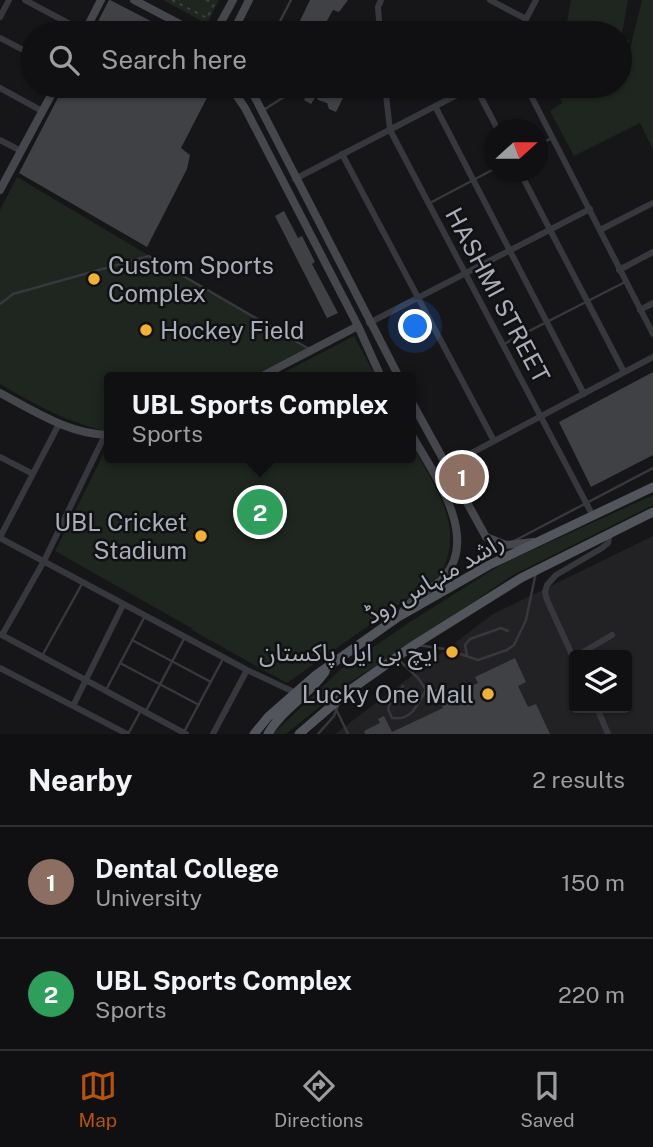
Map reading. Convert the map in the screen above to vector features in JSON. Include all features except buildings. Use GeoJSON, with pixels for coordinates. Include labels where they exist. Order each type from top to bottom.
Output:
{"type":"FeatureCollection","features":[{"type":"Feature","properties":{"kind":"main road"},"geometry":{"type":"LineString","coordinates":[[90,21],[102,0]]}},
{"type":"Feature","properties":{"kind":"main road"},"geometry":{"type":"LineString","coordinates":[[134,0],[174,21]]}},
{"type":"Feature","properties":{"kind":"main road"},"geometry":{"type":"LineString","coordinates":[[222,21],[233,0]]}},
{"type":"Feature","properties":{"kind":"main road"},"geometry":{"type":"LineString","coordinates":[[238,21],[249,0]]}},
{"type":"Feature","properties":{"kind":"main road"},"geometry":{"type":"LineString","coordinates":[[0,190],[50,98]]}},
{"type":"Feature","properties":{"kind":"main road"},"geometry":{"type":"LineString","coordinates":[[238,98],[358,326],[379,372]]}},
{"type":"Feature","properties":{"kind":"main road"},"geometry":{"type":"LineString","coordinates":[[255,98],[396,372]]}},
{"type":"Feature","properties":{"kind":"main road"},"geometry":{"type":"LineString","coordinates":[[269,372],[358,326]]}},
{"type":"Feature","properties":{"kind":"main road"},"geometry":{"type":"LineString","coordinates":[[0,393],[59,424],[104,434]]}},
{"type":"Feature","properties":{"kind":"main road"},"geometry":{"type":"LineString","coordinates":[[416,408],[485,537],[506,545],[539,542]]}},
{"type":"Feature","properties":{"kind":"main road"},"geometry":{"type":"LineString","coordinates":[[398,617],[415,597],[444,578],[454,558],[457,542],[457,527],[451,507],[416,441]]}},
{"type":"Feature","properties":{"kind":"main road","name":"راشد منہاس روڈ"},"geometry":{"type":"LineString","coordinates":[[254,734],[268,717],[330,665],[398,617],[489,565],[653,487]]}},
{"type":"Feature","properties":{"kind":"main road","name":"راشد منہاس روڈ"},"geometry":{"type":"LineString","coordinates":[[299,734],[340,698],[414,645],[537,569],[653,512]]}},
{"type":"Feature","properties":{"kind":"main road"},"geometry":{"type":"LineString","coordinates":[[268,734],[273,725],[316,685],[330,665]]}},
{"type":"Feature","properties":{"kind":"street"},"geometry":{"type":"LineString","coordinates":[[0,17],[9,0]]}},
{"type":"Feature","properties":{"kind":"street"},"geometry":{"type":"LineString","coordinates":[[25,0],[64,21]]}},
{"type":"Feature","properties":{"kind":"street"},"geometry":{"type":"LineString","coordinates":[[379,21],[378,7],[382,0]]}},
{"type":"Feature","properties":{"kind":"street"},"geometry":{"type":"LineString","coordinates":[[490,0],[526,19],[536,0]]}},
{"type":"Feature","properties":{"kind":"street"},"geometry":{"type":"LineString","coordinates":[[0,38],[21,49]]}},
{"type":"Feature","properties":{"kind":"street"},"geometry":{"type":"LineString","coordinates":[[0,88],[43,111]]}},
{"type":"Feature","properties":{"kind":"street","name":"HASHMI STREET"},"geometry":{"type":"LineString","coordinates":[[386,98],[390,130],[593,516]]}},
{"type":"Feature","properties":{"kind":"street"},"geometry":{"type":"LineString","coordinates":[[295,179],[451,98]]}},
{"type":"Feature","properties":{"kind":"street"},"geometry":{"type":"LineString","coordinates":[[481,98],[492,119]]}},
{"type":"Feature","properties":{"kind":"street"},"geometry":{"type":"LineString","coordinates":[[532,98],[653,334]]}},
{"type":"Feature","properties":{"kind":"street"},"geometry":{"type":"LineString","coordinates":[[435,106],[584,394]]}},
{"type":"Feature","properties":{"kind":"street"},"geometry":{"type":"LineString","coordinates":[[0,139],[21,151]]}},
{"type":"Feature","properties":{"kind":"street"},"geometry":{"type":"LineString","coordinates":[[342,154],[494,441]]}},
{"type":"Feature","properties":{"kind":"street"},"geometry":{"type":"LineString","coordinates":[[525,182],[624,372]]}},
{"type":"Feature","properties":{"kind":"street"},"geometry":{"type":"LineString","coordinates":[[600,230],[653,203]]}},
{"type":"Feature","properties":{"kind":"street"},"geometry":{"type":"LineString","coordinates":[[369,323],[590,209]]}},
{"type":"Feature","properties":{"kind":"street"},"geometry":{"type":"LineString","coordinates":[[620,270],[653,252]]}},
{"type":"Feature","properties":{"kind":"street"},"geometry":{"type":"LineString","coordinates":[[640,310],[653,303]]}},
{"type":"Feature","properties":{"kind":"street"},"geometry":{"type":"LineString","coordinates":[[447,466],[653,357]]}},
{"type":"Feature","properties":{"kind":"street"},"geometry":{"type":"LineString","coordinates":[[59,424],[0,538],[247,670],[296,693]]}},
{"type":"Feature","properties":{"kind":"street"},"geometry":{"type":"LineString","coordinates":[[104,441],[44,561],[1,635],[185,733]]}},
{"type":"Feature","properties":{"kind":"street"},"geometry":{"type":"LineString","coordinates":[[0,457],[33,474]]}},
{"type":"Feature","properties":{"kind":"street"},"geometry":{"type":"LineString","coordinates":[[0,514],[9,519]]}},
{"type":"Feature","properties":{"kind":"street"},"geometry":{"type":"LineString","coordinates":[[572,650],[547,600],[547,585],[556,575],[602,548],[608,543],[610,533]]}},
{"type":"Feature","properties":{"kind":"street"},"geometry":{"type":"LineString","coordinates":[[73,706],[123,604]]}},
{"type":"Feature","properties":{"kind":"street"},"geometry":{"type":"LineString","coordinates":[[587,650],[612,635]]}},
{"type":"Feature","properties":{"kind":"street"},"geometry":{"type":"LineString","coordinates":[[0,667],[128,734]]}},
{"type":"Feature","properties":{"kind":"street"},"geometry":{"type":"LineString","coordinates":[[213,734],[247,670]]}},
{"type":"Feature","properties":{"kind":"street"},"geometry":{"type":"LineString","coordinates":[[599,713],[608,734]]}},
{"type":"Feature","properties":{"kind":"lane"},"geometry":{"type":"LineString","coordinates":[[280,21],[291,0]]}},
{"type":"Feature","properties":{"kind":"lane"},"geometry":{"type":"LineString","coordinates":[[262,111],[282,98]]}},
{"type":"Feature","properties":{"kind":"lane"},"geometry":{"type":"LineString","coordinates":[[548,139],[552,137]]}},
{"type":"Feature","properties":{"kind":"lane"},"geometry":{"type":"LineString","coordinates":[[428,204],[485,173]]}},
{"type":"Feature","properties":{"kind":"lane"},"geometry":{"type":"LineString","coordinates":[[0,304],[13,294],[149,256],[311,350]]}},
{"type":"Feature","properties":{"kind":"lane"},"geometry":{"type":"LineString","coordinates":[[502,344],[625,282]]}},
{"type":"Feature","properties":{"kind":"lane"},"geometry":{"type":"LineString","coordinates":[[506,545],[653,468]]}},
{"type":"Feature","properties":{"kind":"lane"},"geometry":{"type":"LineString","coordinates":[[414,645],[445,649],[478,660],[507,650],[514,645],[526,620],[537,569]]}},
{"type":"Feature","properties":{"kind":"lane"},"geometry":{"type":"LineString","coordinates":[[41,657],[83,582]]}},
{"type":"Feature","properties":{"kind":"lane"},"geometry":{"type":"LineString","coordinates":[[106,691],[145,616]]}},
{"type":"Feature","properties":{"kind":"lane"},"geometry":{"type":"LineString","coordinates":[[467,656],[465,645],[470,639],[501,628],[508,631]]}},
{"type":"Feature","properties":{"kind":"lane"},"geometry":{"type":"LineString","coordinates":[[128,734],[160,684],[185,637]]}},
{"type":"Feature","properties":{"kind":"lane"},"geometry":{"type":"LineString","coordinates":[[132,640],[211,682]]}},
{"type":"Feature","properties":{"kind":"lane"},"geometry":{"type":"LineString","coordinates":[[185,733],[224,657]]}},
{"type":"Feature","properties":{"kind":"lane"},"geometry":{"type":"LineString","coordinates":[[397,657],[426,690],[412,714],[401,719],[393,718],[388,709],[391,699],[403,686]]}},
{"type":"Feature","properties":{"kind":"lane"},"geometry":{"type":"LineString","coordinates":[[120,663],[199,705]]}},
{"type":"Feature","properties":{"kind":"lane"},"geometry":{"type":"LineString","coordinates":[[318,734],[334,716],[340,698]]}},
{"type":"Feature","properties":{"kind":"lane"},"geometry":{"type":"LineString","coordinates":[[336,709],[348,734]]}},
{"type":"Feature","properties":{"kind":"path"},"geometry":{"type":"LineString","coordinates":[[173,0],[207,18],[216,0]]}},
{"type":"Feature","properties":{"kind":"path"},"geometry":{"type":"LineString","coordinates":[[206,0],[214,4]]}},
{"type":"Feature","properties":{"kind":"shaded area"},"geometry":{"type":"Polygon","coordinates":[[[163,0],[219,0],[208,21],[202,21],[163,0]]]}},
{"type":"Feature","properties":{"kind":"shaded area"},"geometry":{"type":"Polygon","coordinates":[[[571,0],[628,0],[624,21],[567,21],[571,0]]]}},
{"type":"Feature","properties":{"kind":"shaded area"},"geometry":{"type":"Polygon","coordinates":[[[642,0],[653,0],[653,150],[640,123],[574,156],[550,111],[562,103],[560,98],[632,98],[632,41],[642,0]]]}},
{"type":"Feature","properties":{"kind":"shaded area","name":"Custom Sports Complex"},"geometry":{"type":"Polygon","coordinates":[[[17,177],[306,349],[260,372],[104,372],[104,431],[53,412],[0,384],[0,210],[17,177]]]}},
{"type":"Feature","properties":{"kind":"shaded area"},"geometry":{"type":"Polygon","coordinates":[[[354,336],[373,372],[285,372],[354,336]]]}},
{"type":"Feature","properties":{"kind":"shaded area"},"geometry":{"type":"Polygon","coordinates":[[[416,452],[441,499],[450,528],[447,559],[436,579],[287,683],[55,551],[104,453],[104,463],[416,463],[416,452]]]}},
{"type":"Feature","properties":{"kind":"shaded area"},"geometry":{"type":"Polygon","coordinates":[[[653,495],[653,505],[513,575],[350,682],[286,734],[273,734],[341,669],[502,564],[653,495]]]}},
{"type":"Feature","properties":{"kind":"shaded area"},"geometry":{"type":"Polygon","coordinates":[[[653,536],[653,734],[335,734],[493,614],[653,536]]]}},
{"type":"Feature","properties":{"kind":"place","name":"Custom Sports Complex"},"geometry":{"type":"Point","coordinates":[94,279]}},
{"type":"Feature","properties":{"kind":"place","name":"Hockey Field"},"geometry":{"type":"Point","coordinates":[146,330]}},
{"type":"Feature","properties":{"kind":"place","name":"Dental College"},"geometry":{"type":"Point","coordinates":[462,477]}},
{"type":"Feature","properties":{"kind":"place","name":"UBL Sports Complex"},"geometry":{"type":"Point","coordinates":[260,512]}},
{"type":"Feature","properties":{"kind":"place","name":"UBL Cricket Stadium"},"geometry":{"type":"Point","coordinates":[201,536]}},
{"type":"Feature","properties":{"kind":"place","name":"ایچ بی ایل پاکستان"},"geometry":{"type":"Point","coordinates":[452,652]}},
{"type":"Feature","properties":{"kind":"place","name":"Lucky One Mall"},"geometry":{"type":"Point","coordinates":[488,694]}}]}
